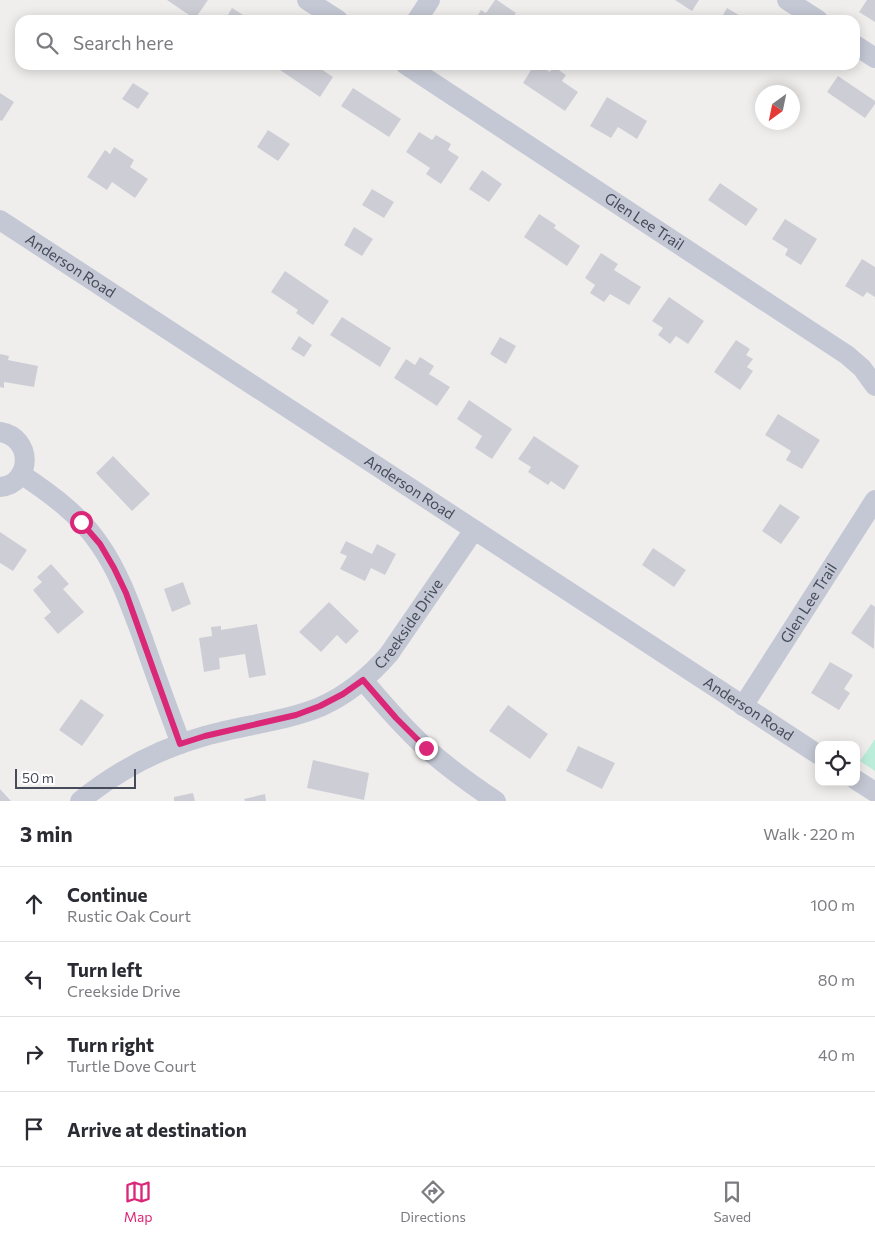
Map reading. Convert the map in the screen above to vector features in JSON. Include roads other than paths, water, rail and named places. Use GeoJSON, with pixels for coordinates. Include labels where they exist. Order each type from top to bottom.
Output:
{"type":"FeatureCollection","features":[{"type":"Feature","properties":{"kind":"street"},"geometry":{"type":"LineString","coordinates":[[307,0],[330,15]]}},
{"type":"Feature","properties":{"kind":"street"},"geometry":{"type":"LineString","coordinates":[[420,15],[430,0]]}},
{"type":"Feature","properties":{"kind":"street"},"geometry":{"type":"LineString","coordinates":[[787,0],[814,11]]}},
{"type":"Feature","properties":{"kind":"street"},"geometry":{"type":"LineString","coordinates":[[860,48],[875,58]]}},
{"type":"Feature","properties":{"kind":"street","name":"Glen Lee Trail"},"geometry":{"type":"LineString","coordinates":[[414,70],[847,355],[862,368],[875,386]]}},
{"type":"Feature","properties":{"kind":"street","name":"Anderson Road"},"geometry":{"type":"LineString","coordinates":[[0,220],[815,752]]}},
{"type":"Feature","properties":{"kind":"street"},"geometry":{"type":"LineString","coordinates":[[0,432],[12,436],[20,443],[25,453],[25,464],[21,474],[14,482],[0,487]]}},
{"type":"Feature","properties":{"kind":"street"},"geometry":{"type":"LineString","coordinates":[[21,474],[52,495],[81,522],[100,544],[126,593],[180,744]]}},
{"type":"Feature","properties":{"kind":"street","name":"Glen Lee Trail"},"geometry":{"type":"LineString","coordinates":[[743,706],[875,500]]}},
{"type":"Feature","properties":{"kind":"street","name":"Creekside Drive"},"geometry":{"type":"LineString","coordinates":[[80,801],[98,786],[158,752],[205,736],[296,715],[343,694],[374,671],[390,654],[474,530]]}},
{"type":"Feature","properties":{"kind":"street"},"geometry":{"type":"LineString","coordinates":[[363,680],[396,718],[426,748],[496,801]]}},
{"type":"Feature","properties":{"kind":"street"},"geometry":{"type":"LineString","coordinates":[[860,783],[875,792]]}}]}
